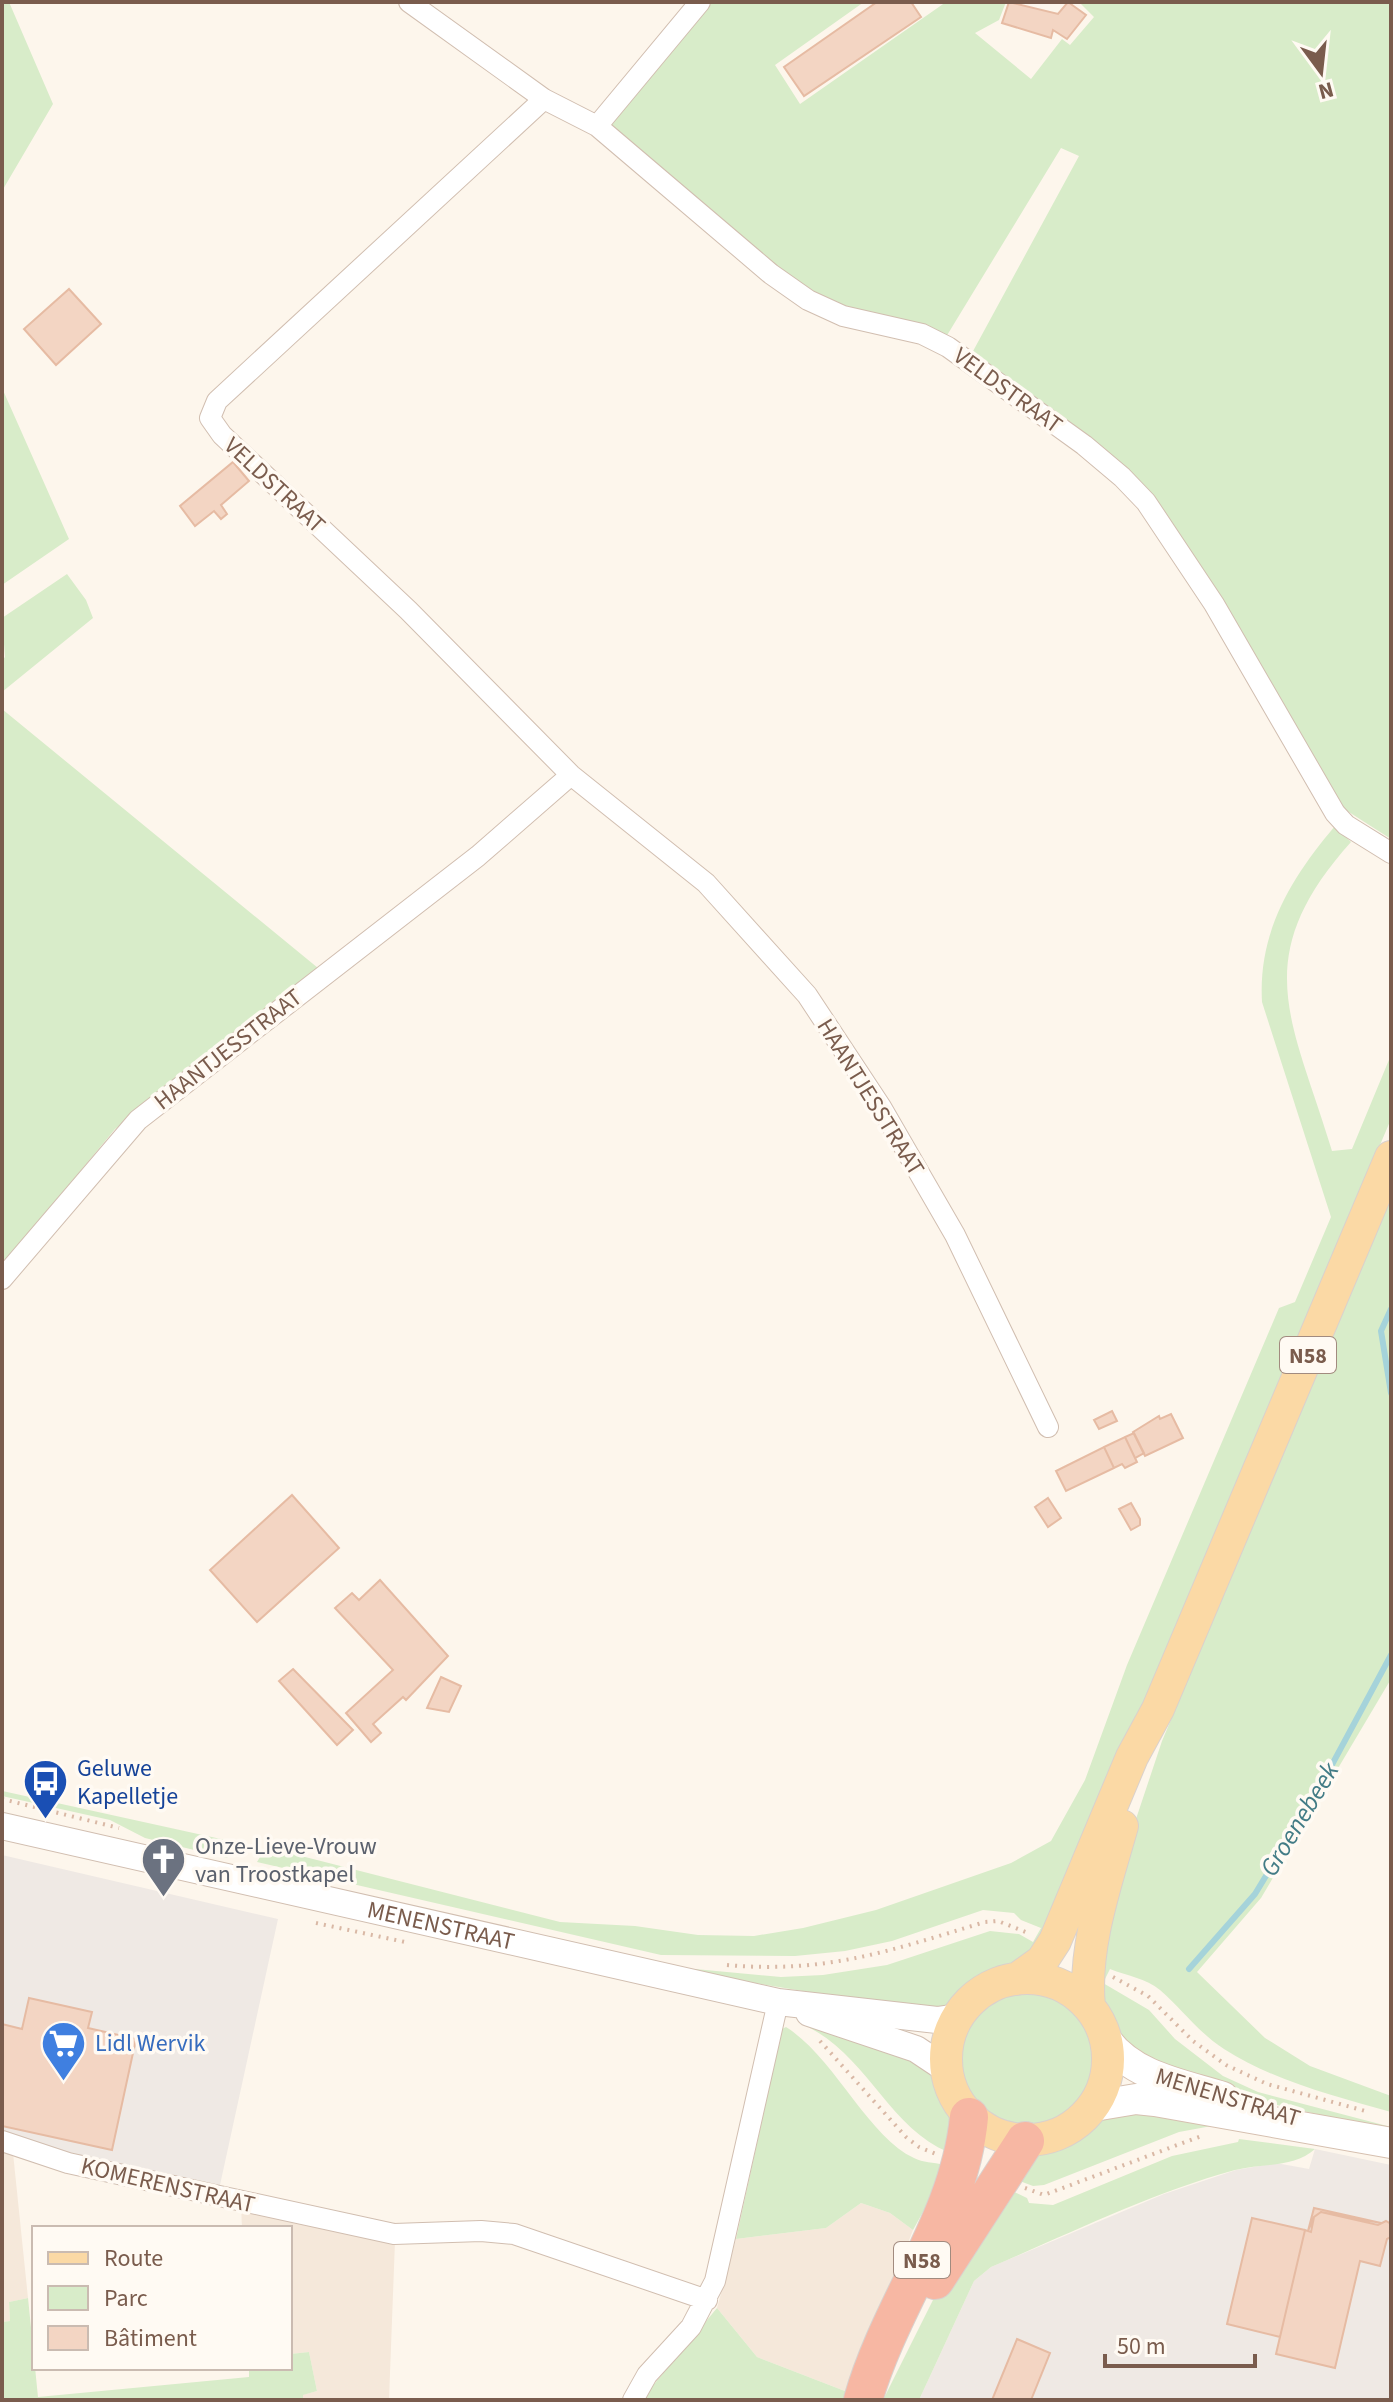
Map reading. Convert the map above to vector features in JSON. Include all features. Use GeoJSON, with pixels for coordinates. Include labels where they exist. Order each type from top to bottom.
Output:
{"type":"FeatureCollection","features":[{"type":"Feature","properties":{"kind":"highway","name":"N58"},"geometry":{"type":"LineString","coordinates":[[863,2400],[953,2189],[967,2143],[969,2117]]}},
{"type":"Feature","properties":{"kind":"highway","name":"N58"},"geometry":{"type":"LineString","coordinates":[[873,2400],[935,2279],[1025,2141]]}},
{"type":"Feature","properties":{"kind":"main road","name":"N58"},"geometry":{"type":"LineString","coordinates":[[1017,1979],[1042,1961],[1055,1941],[1132,1757],[1158,1709],[1391,1157]]}},
{"type":"Feature","properties":{"kind":"main road","name":"N58"},"geometry":{"type":"LineString","coordinates":[[1089,2006],[1086,1980],[1091,1948],[1112,1862],[1158,1709]]}},
{"type":"Feature","properties":{"kind":"main road"},"geometry":{"type":"LineString","coordinates":[[1017,1979],[1056,1983],[1089,2006],[1107,2041],[1107,2075],[1094,2106],[1064,2132],[1025,2141],[985,2130],[969,2117],[950,2087],[946,2069],[950,2033],[958,2017],[983,1991],[1017,1979]]}},
{"type":"Feature","properties":{"kind":"main road","name":"MENENSTRAAT"},"geometry":{"type":"LineString","coordinates":[[1107,2041],[1119,2058],[1153,2075],[1368,2125],[1391,2143]]}},
{"type":"Feature","properties":{"kind":"main road","name":"MENENSTRAAT"},"geometry":{"type":"LineString","coordinates":[[1094,2106],[1136,2099],[1368,2125]]}},
{"type":"Feature","properties":{"kind":"street","name":"VELDSTRAAT"},"geometry":{"type":"LineString","coordinates":[[409,2],[544,99],[597,126],[771,274],[808,300],[843,316],[922,334],[948,347],[1084,445],[1122,477],[1146,502],[1198,578],[1312,774],[1346,825],[1391,853]]}},
{"type":"Feature","properties":{"kind":"street"},"geometry":{"type":"LineString","coordinates":[[597,126],[700,2]]}},
{"type":"Feature","properties":{"kind":"street","name":"VELDSTRAAT"},"geometry":{"type":"LineString","coordinates":[[544,99],[217,401],[210,418],[222,435],[408,610],[571,775],[625,818]]}},
{"type":"Feature","properties":{"kind":"street","name":"HAANTJESSTRAAT"},"geometry":{"type":"LineString","coordinates":[[2,1279],[138,1120],[484,850],[571,775]]}},
{"type":"Feature","properties":{"kind":"street","name":"HAANTJESSTRAAT"},"geometry":{"type":"LineString","coordinates":[[625,818],[706,883],[807,995],[881,1107],[955,1235],[1048,1427]]}},
{"type":"Feature","properties":{"kind":"street","name":"MENENSTRAAT"},"geometry":{"type":"LineString","coordinates":[[2,1826],[780,2009],[916,2049],[946,2069]]}},
{"type":"Feature","properties":{"kind":"street"},"geometry":{"type":"LineString","coordinates":[[633,2400],[647,2375],[691,2327],[715,2281],[780,2009]]}},
{"type":"Feature","properties":{"kind":"street","name":"MENENSTRAAT"},"geometry":{"type":"LineString","coordinates":[[780,2009],[937,2020],[958,2017]]}},
{"type":"Feature","properties":{"kind":"street","name":"KOMERENSTRAAT"},"geometry":{"type":"LineString","coordinates":[[2,2141],[68,2163],[394,2234],[481,2231],[514,2234],[707,2300]]}},
{"type":"Feature","properties":{"kind":"path"},"geometry":{"type":"LineString","coordinates":[[726,1965],[789,1968],[857,1961],[985,1922],[998,1921],[1028,1933]]}},
{"type":"Feature","properties":{"kind":"path"},"geometry":{"type":"LineString","coordinates":[[1106,1973],[1148,1996],[1193,2041],[1226,2065],[1368,2125]]}},
{"type":"Feature","properties":{"kind":"path"},"geometry":{"type":"LineString","coordinates":[[780,2009],[818,2040],[912,2143],[945,2157]]}},
{"type":"Feature","properties":{"kind":"path"},"geometry":{"type":"LineString","coordinates":[[1015,2184],[1044,2195],[1186,2139],[1216,2133]]}},
{"type":"Feature","properties":{"kind":"shaded area"},"geometry":{"type":"Polygon","coordinates":[[[2,1855],[278,1919],[220,2185],[125,2168],[2,2136],[2,1855]]]}},
{"type":"Feature","properties":{"kind":"shaded area"},"geometry":{"type":"Polygon","coordinates":[[[2,2149],[13,2153],[28,2298],[9,2302],[10,2321],[2,2322],[2,2149]]]}},
{"type":"Feature","properties":{"kind":"shaded area"},"geometry":{"type":"Polygon","coordinates":[[[1315,2149],[1391,2165],[1391,2400],[919,2400],[974,2281],[991,2267],[1164,2194],[1236,2170],[1276,2163],[1309,2169],[1315,2149]]]}},
{"type":"Feature","properties":{"kind":"shaded area"},"geometry":{"type":"Polygon","coordinates":[[[861,2203],[890,2213],[913,2230],[850,2393],[757,2357],[717,2308],[736,2239],[826,2228],[861,2203]]]}},
{"type":"Feature","properties":{"kind":"shaded area"},"geometry":{"type":"Polygon","coordinates":[[[241,2206],[395,2241],[389,2400],[303,2400],[302,2395],[317,2391],[309,2352],[292,2354],[292,2226],[242,2226],[241,2206]]]}},
{"type":"Feature","properties":{"kind":"green space"},"geometry":{"type":"Polygon","coordinates":[[[2,2],[9,2],[53,104],[2,191],[2,2]]]}},
{"type":"Feature","properties":{"kind":"green space"},"geometry":{"type":"Polygon","coordinates":[[[710,2],[864,2],[775,65],[800,104],[946,2],[1006,2],[999,20],[975,33],[1031,79],[1062,39],[1070,45],[1094,17],[1079,2],[1391,2],[1391,839],[1341,807],[1127,471],[1079,429],[972,353],[1079,156],[1061,148],[946,337],[848,309],[817,295],[763,260],[611,128],[612,119],[710,2]]]}},
{"type":"Feature","properties":{"kind":"green space"},"geometry":{"type":"Polygon","coordinates":[[[2,388],[69,539],[2,585],[2,388]]]}},
{"type":"Feature","properties":{"kind":"green space"},"geometry":{"type":"Polygon","coordinates":[[[67,574],[86,600],[93,618],[2,692],[2,661],[5,657],[2,618],[67,574]]]}},
{"type":"Feature","properties":{"kind":"green space"},"geometry":{"type":"Polygon","coordinates":[[[2,709],[318,968],[115,1129],[2,1266],[2,709]]]}},
{"type":"Feature","properties":{"kind":"green space"},"geometry":{"type":"Polygon","coordinates":[[[1335,826],[1351,842],[1318,884],[1298,921],[1289,957],[1288,992],[1293,1027],[1332,1151],[1352,1149],[1391,1055],[1391,1119],[1246,1461],[1053,1932],[1005,1972],[981,1981],[942,2008],[893,2006],[694,1973],[695,1969],[781,1977],[823,1975],[887,1965],[990,1931],[1019,1934],[1033,1942],[1041,1928],[1021,1920],[1014,1913],[983,1910],[892,1941],[845,1951],[795,1956],[661,1955],[257,1862],[266,1847],[560,1922],[635,1926],[698,1935],[754,1936],[876,1910],[1011,1863],[1051,1841],[1085,1780],[1127,1665],[1279,1308],[1295,1302],[1331,1217],[1262,1002],[1262,976],[1280,907],[1304,866],[1335,826]]]}},
{"type":"Feature","properties":{"kind":"green space"},"geometry":{"type":"Polygon","coordinates":[[[1391,1198],[1391,1679],[1261,1898],[1197,1972],[1265,2038],[1310,2066],[1391,2096],[1391,2112],[1305,2086],[1243,2060],[1215,2043],[1149,1983],[1110,1969],[1103,1983],[1149,2010],[1175,2039],[1223,2076],[1258,2092],[1391,2127],[1391,2131],[1277,2105],[1149,2065],[1124,2049],[1101,2002],[1106,1934],[1135,1822],[1162,1741],[1391,1198]]]}},
{"type":"Feature","properties":{"kind":"green space"},"geometry":{"type":"Polygon","coordinates":[[[2,1791],[239,1843],[227,1858],[145,1838],[110,1820],[2,1796],[2,1791]]]}},
{"type":"Feature","properties":{"kind":"green space"},"geometry":{"type":"Polygon","coordinates":[[[1027,1991],[1053,1997],[1075,2011],[1089,2033],[1095,2059],[1089,2085],[1075,2107],[1053,2121],[1027,2127],[1001,2121],[979,2107],[965,2085],[959,2059],[965,2033],[979,2011],[1001,1997],[1027,1991]]]}},
{"type":"Feature","properties":{"kind":"green space"},"geometry":{"type":"Polygon","coordinates":[[[811,2024],[911,2053],[928,2069],[958,2129],[929,2212],[924,2210],[913,2230],[890,2213],[861,2203],[826,2228],[736,2239],[782,2029],[786,2027],[820,2057],[881,2133],[897,2148],[917,2160],[944,2165],[948,2152],[910,2127],[847,2056],[810,2028],[811,2024]]]}},
{"type":"Feature","properties":{"kind":"green space"},"geometry":{"type":"Polygon","coordinates":[[[1125,2109],[1217,2125],[1179,2132],[1044,2185],[1033,2186],[1017,2180],[1012,2191],[1027,2198],[1029,2203],[1053,2205],[1172,2156],[1238,2142],[1239,2139],[1315,2149],[1297,2159],[1235,2170],[1173,2190],[991,2267],[974,2281],[919,2400],[883,2400],[934,2298],[1033,2154],[1063,2145],[1099,2119],[1125,2109]]]}},
{"type":"Feature","properties":{"kind":"green space"},"geometry":{"type":"Polygon","coordinates":[[[28,2298],[32,2370],[35,2370],[38,2397],[249,2377],[249,2370],[292,2370],[292,2354],[309,2352],[317,2391],[303,2395],[303,2400],[2,2400],[2,2322],[10,2321],[9,2302],[28,2298]]]}},
{"type":"Feature","properties":{"kind":"green space"},"geometry":{"type":"Polygon","coordinates":[[[717,2308],[757,2357],[850,2393],[847,2400],[641,2400],[717,2308]]]}},
{"type":"Feature","properties":{"kind":"building"},"geometry":{"type":"Polygon","coordinates":[[[877,2],[911,2],[921,17],[804,96],[784,67],[877,2]]]}},
{"type":"Feature","properties":{"kind":"building"},"geometry":{"type":"Polygon","coordinates":[[[1009,2],[1058,14],[1068,2],[1086,15],[1067,39],[1053,30],[1051,38],[1002,23],[1009,2]]]}},
{"type":"Feature","properties":{"kind":"building"},"geometry":{"type":"Polygon","coordinates":[[[69,289],[101,324],[56,365],[24,329],[69,289]]]}},
{"type":"Feature","properties":{"kind":"building"},"geometry":{"type":"Polygon","coordinates":[[[233,462],[249,481],[221,505],[227,514],[221,519],[214,511],[195,526],[180,506],[233,462]]]}},
{"type":"Feature","properties":{"kind":"building"},"geometry":{"type":"Polygon","coordinates":[[[1112,1411],[1117,1421],[1099,1429],[1094,1420],[1112,1411]]]}},
{"type":"Feature","properties":{"kind":"building"},"geometry":{"type":"Polygon","coordinates":[[[1171,1414],[1183,1438],[1145,1456],[1133,1432],[1159,1416],[1160,1419],[1171,1414]]]}},
{"type":"Feature","properties":{"kind":"building"},"geometry":{"type":"Polygon","coordinates":[[[1134,1433],[1144,1453],[1135,1458],[1125,1437],[1134,1433]]]}},
{"type":"Feature","properties":{"kind":"building"},"geometry":{"type":"Polygon","coordinates":[[[1125,1437],[1137,1462],[1125,1468],[1122,1464],[1114,1468],[1104,1447],[1125,1437]]]}},
{"type":"Feature","properties":{"kind":"building"},"geometry":{"type":"Polygon","coordinates":[[[1104,1447],[1114,1468],[1066,1491],[1056,1471],[1104,1447]]]}},
{"type":"Feature","properties":{"kind":"building"},"geometry":{"type":"Polygon","coordinates":[[[292,1495],[339,1548],[257,1622],[210,1570],[292,1495]]]}},
{"type":"Feature","properties":{"kind":"building"},"geometry":{"type":"Polygon","coordinates":[[[1048,1498],[1061,1518],[1048,1527],[1035,1507],[1048,1498]]]}},
{"type":"Feature","properties":{"kind":"building"},"geometry":{"type":"Polygon","coordinates":[[[1131,1503],[1140,1525],[1131,1530],[1119,1509],[1131,1503]]]}},
{"type":"Feature","properties":{"kind":"building"},"geometry":{"type":"Polygon","coordinates":[[[380,1580],[448,1656],[406,1700],[403,1697],[373,1724],[381,1733],[371,1742],[346,1713],[393,1670],[335,1608],[352,1593],[359,1600],[380,1580]]]}},
{"type":"Feature","properties":{"kind":"building"},"geometry":{"type":"Polygon","coordinates":[[[293,1669],[353,1730],[337,1745],[279,1681],[293,1669]]]}},
{"type":"Feature","properties":{"kind":"building"},"geometry":{"type":"Polygon","coordinates":[[[441,1677],[461,1686],[449,1712],[427,1708],[441,1677]]]}},
{"type":"Feature","properties":{"kind":"building","name":"Lidl Wervik"},"geometry":{"type":"Polygon","coordinates":[[[29,1998],[92,2012],[88,2028],[136,2039],[112,2150],[2,2126],[2,2024],[22,2029],[29,1998]]]}},
{"type":"Feature","properties":{"kind":"building"},"geometry":{"type":"Polygon","coordinates":[[[1314,2208],[1381,2223],[1321,2212],[1314,2217],[1308,2231],[1314,2208]]]}},
{"type":"Feature","properties":{"kind":"building"},"geometry":{"type":"Polygon","coordinates":[[[1321,2212],[1378,2225],[1386,2221],[1391,2224],[1391,2237],[1387,2239],[1380,2266],[1360,2261],[1335,2368],[1276,2354],[1305,2230],[1311,2232],[1314,2217],[1321,2212]]]}},
{"type":"Feature","properties":{"kind":"building"},"geometry":{"type":"Polygon","coordinates":[[[1252,2218],[1305,2230],[1280,2337],[1227,2324],[1252,2218]]]}},
{"type":"Feature","properties":{"kind":"building"},"geometry":{"type":"Polygon","coordinates":[[[1017,2339],[1050,2353],[1031,2400],[992,2400],[1017,2339]]]}},
{"type":"Feature","properties":{"kind":"waterway","name":"Groenebeek"},"geometry":{"type":"LineString","coordinates":[[1391,1309],[1381,1331],[1391,1393]]}},
{"type":"Feature","properties":{"kind":"waterway","name":"Groenebeek"},"geometry":{"type":"LineString","coordinates":[[1189,1969],[1255,1894],[1320,1787],[1391,1655]]}},
{"type":"Feature","properties":{"kind":"place","name":"Geluwe Kapelletje"},"geometry":{"type":"Point","coordinates":[46,1821]}},
{"type":"Feature","properties":{"kind":"place","name":"Onze-Lieve-Vrouw van Troostkapel"},"geometry":{"type":"Point","coordinates":[164,1899]}},
{"type":"Feature","properties":{"kind":"place","name":"Lidl Wervik"},"geometry":{"type":"Point","coordinates":[64,2082]}}]}
